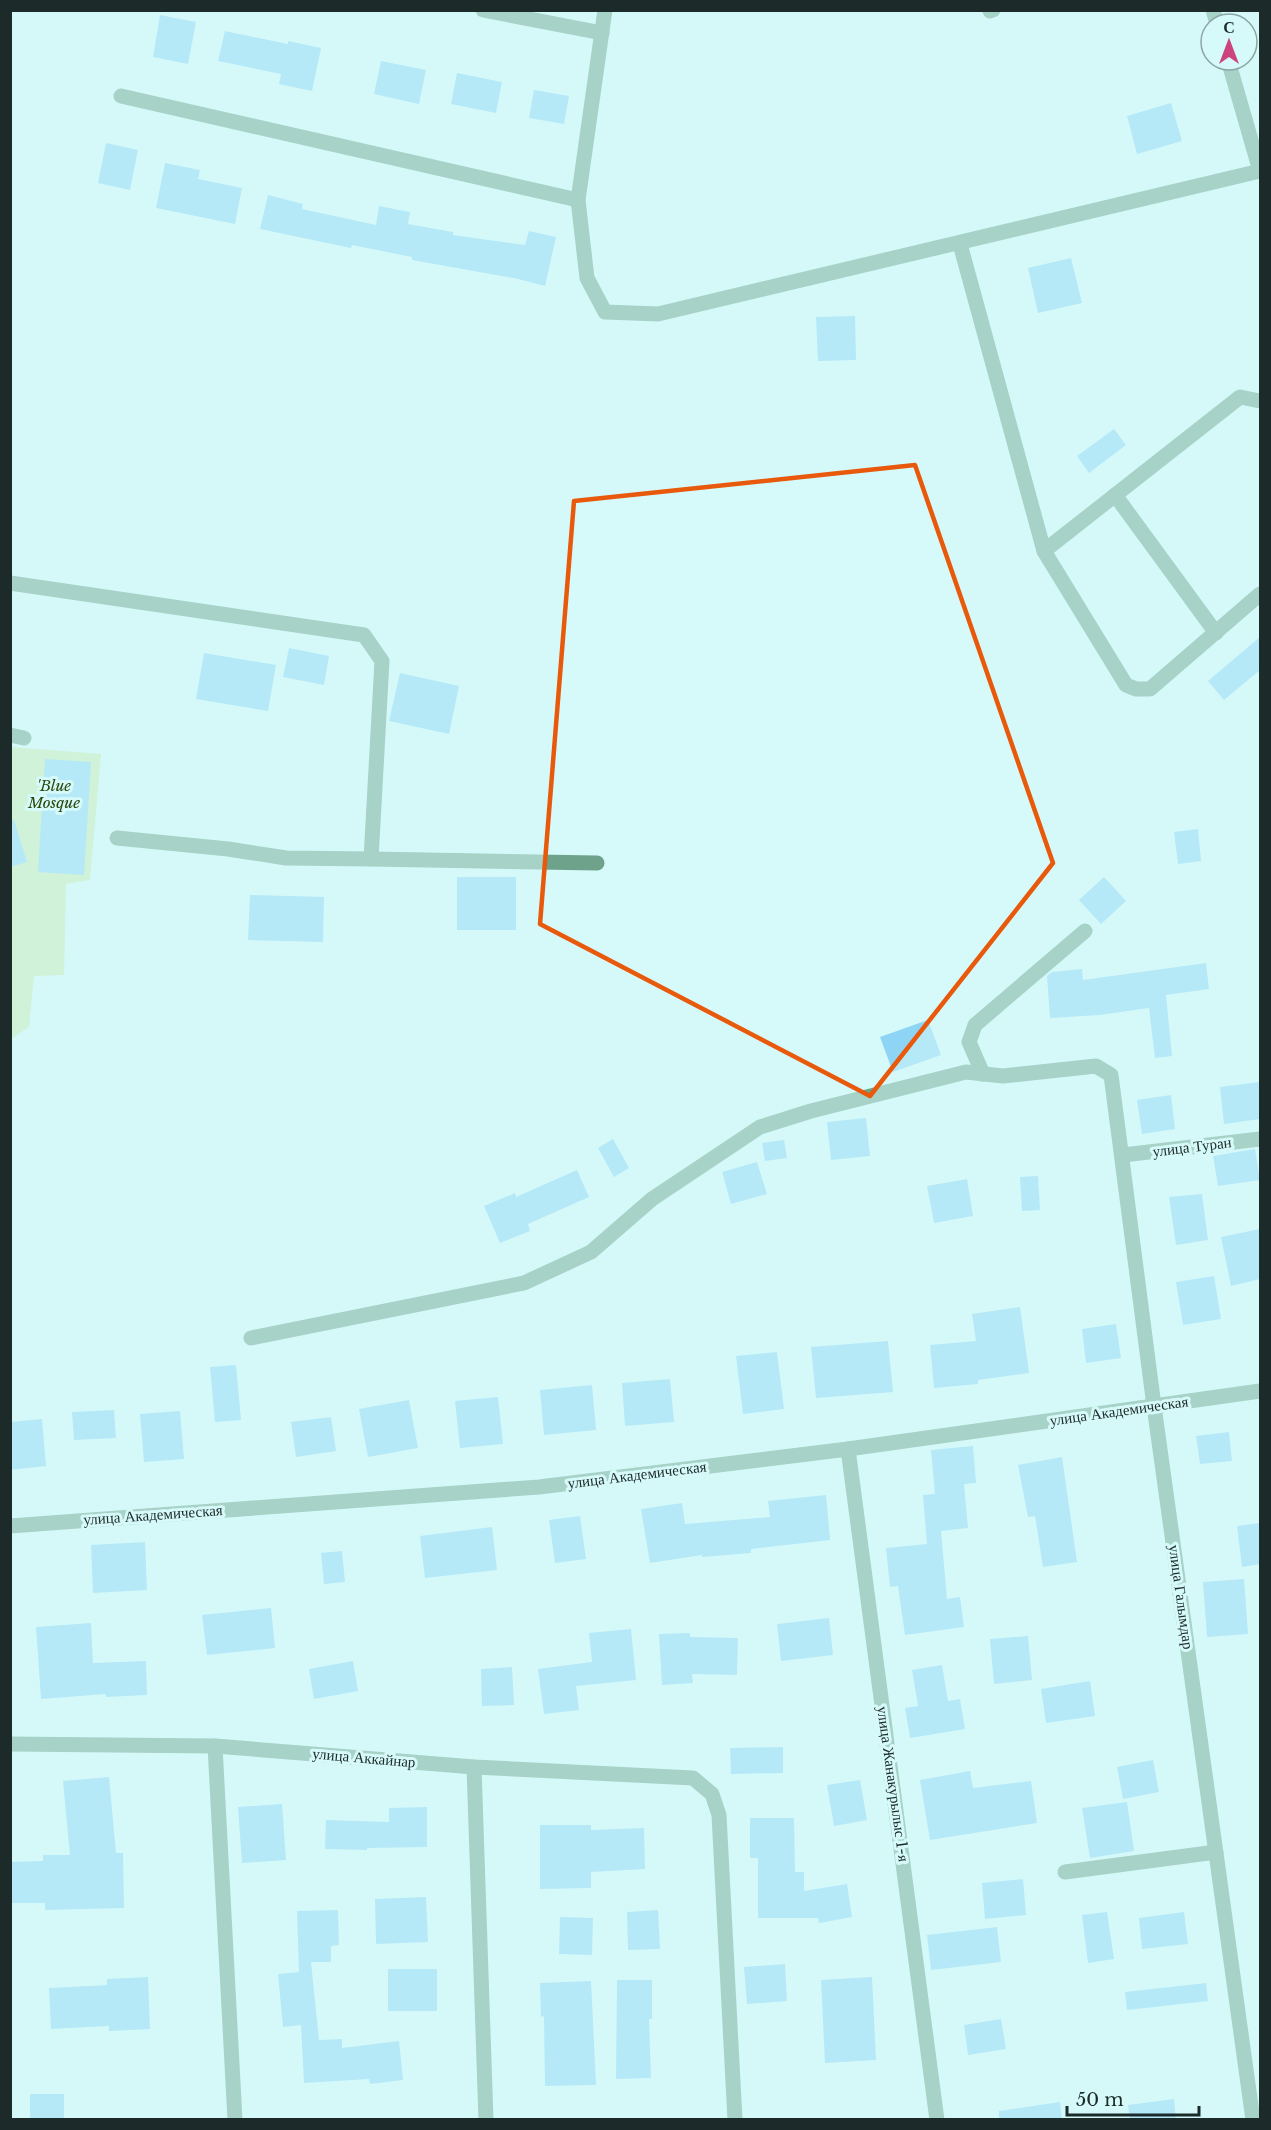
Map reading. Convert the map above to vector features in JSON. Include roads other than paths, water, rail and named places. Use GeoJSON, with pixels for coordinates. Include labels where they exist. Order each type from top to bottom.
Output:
{"type":"FeatureCollection","features":[{"type":"Feature","properties":{"kind":"street"},"geometry":{"type":"LineString","coordinates":[[483,10],[602,33]]}},
{"type":"Feature","properties":{"kind":"street"},"geometry":{"type":"LineString","coordinates":[[605,10],[578,200],[587,278],[605,312],[658,314],[1260,171],[1231,72]]}},
{"type":"Feature","properties":{"kind":"street"},"geometry":{"type":"LineString","coordinates":[[121,96],[578,200]]}},
{"type":"Feature","properties":{"kind":"street"},"geometry":{"type":"LineString","coordinates":[[960,244],[1044,551],[1126,685],[1136,689],[1150,688],[1260,594]]}},
{"type":"Feature","properties":{"kind":"street"},"geometry":{"type":"LineString","coordinates":[[1044,551],[1240,397],[1260,401]]}},
{"type":"Feature","properties":{"kind":"street"},"geometry":{"type":"LineString","coordinates":[[1115,495],[1216,633]]}},
{"type":"Feature","properties":{"kind":"street"},"geometry":{"type":"LineString","coordinates":[[10,583],[364,635],[382,661],[371,860]]}},
{"type":"Feature","properties":{"kind":"street"},"geometry":{"type":"LineString","coordinates":[[117,838],[228,849],[286,858],[597,863]]}},
{"type":"Feature","properties":{"kind":"street"},"geometry":{"type":"LineString","coordinates":[[983,1074],[969,1042],[975,1024],[1085,931]]}},
{"type":"Feature","properties":{"kind":"street","name":"улица Галымдар"},"geometry":{"type":"LineString","coordinates":[[983,1074],[1003,1076],[1096,1066],[1111,1075],[1154,1406],[1253,2120]]}},
{"type":"Feature","properties":{"kind":"street"},"geometry":{"type":"LineString","coordinates":[[251,1338],[524,1283],[591,1252],[652,1199],[760,1127],[944,1077],[966,1072],[983,1074]]}},
{"type":"Feature","properties":{"kind":"street","name":"улица Туран"},"geometry":{"type":"LineString","coordinates":[[1123,1155],[1260,1139]]}},
{"type":"Feature","properties":{"kind":"street","name":"улица Академическая"},"geometry":{"type":"LineString","coordinates":[[10,1526],[539,1487],[848,1449],[1260,1391]]}},
{"type":"Feature","properties":{"kind":"street","name":"улица Жанакурылыс 1-я"},"geometry":{"type":"LineString","coordinates":[[848,1449],[937,2120]]}},
{"type":"Feature","properties":{"kind":"street","name":"улица Аккайнар"},"geometry":{"type":"LineString","coordinates":[[10,1744],[215,1746],[474,1767],[693,1778],[712,1794],[719,1815],[735,2120]]}},
{"type":"Feature","properties":{"kind":"street"},"geometry":{"type":"LineString","coordinates":[[215,1746],[235,2120]]}},
{"type":"Feature","properties":{"kind":"street"},"geometry":{"type":"LineString","coordinates":[[474,1767],[486,2120]]}},
{"type":"Feature","properties":{"kind":"street"},"geometry":{"type":"LineString","coordinates":[[1065,1872],[1216,1852]]}},
{"type":"Feature","properties":{"kind":"park label","name":"'Blue Mosque"},"geometry":{"type":"Point","coordinates":[54,794]}}]}
